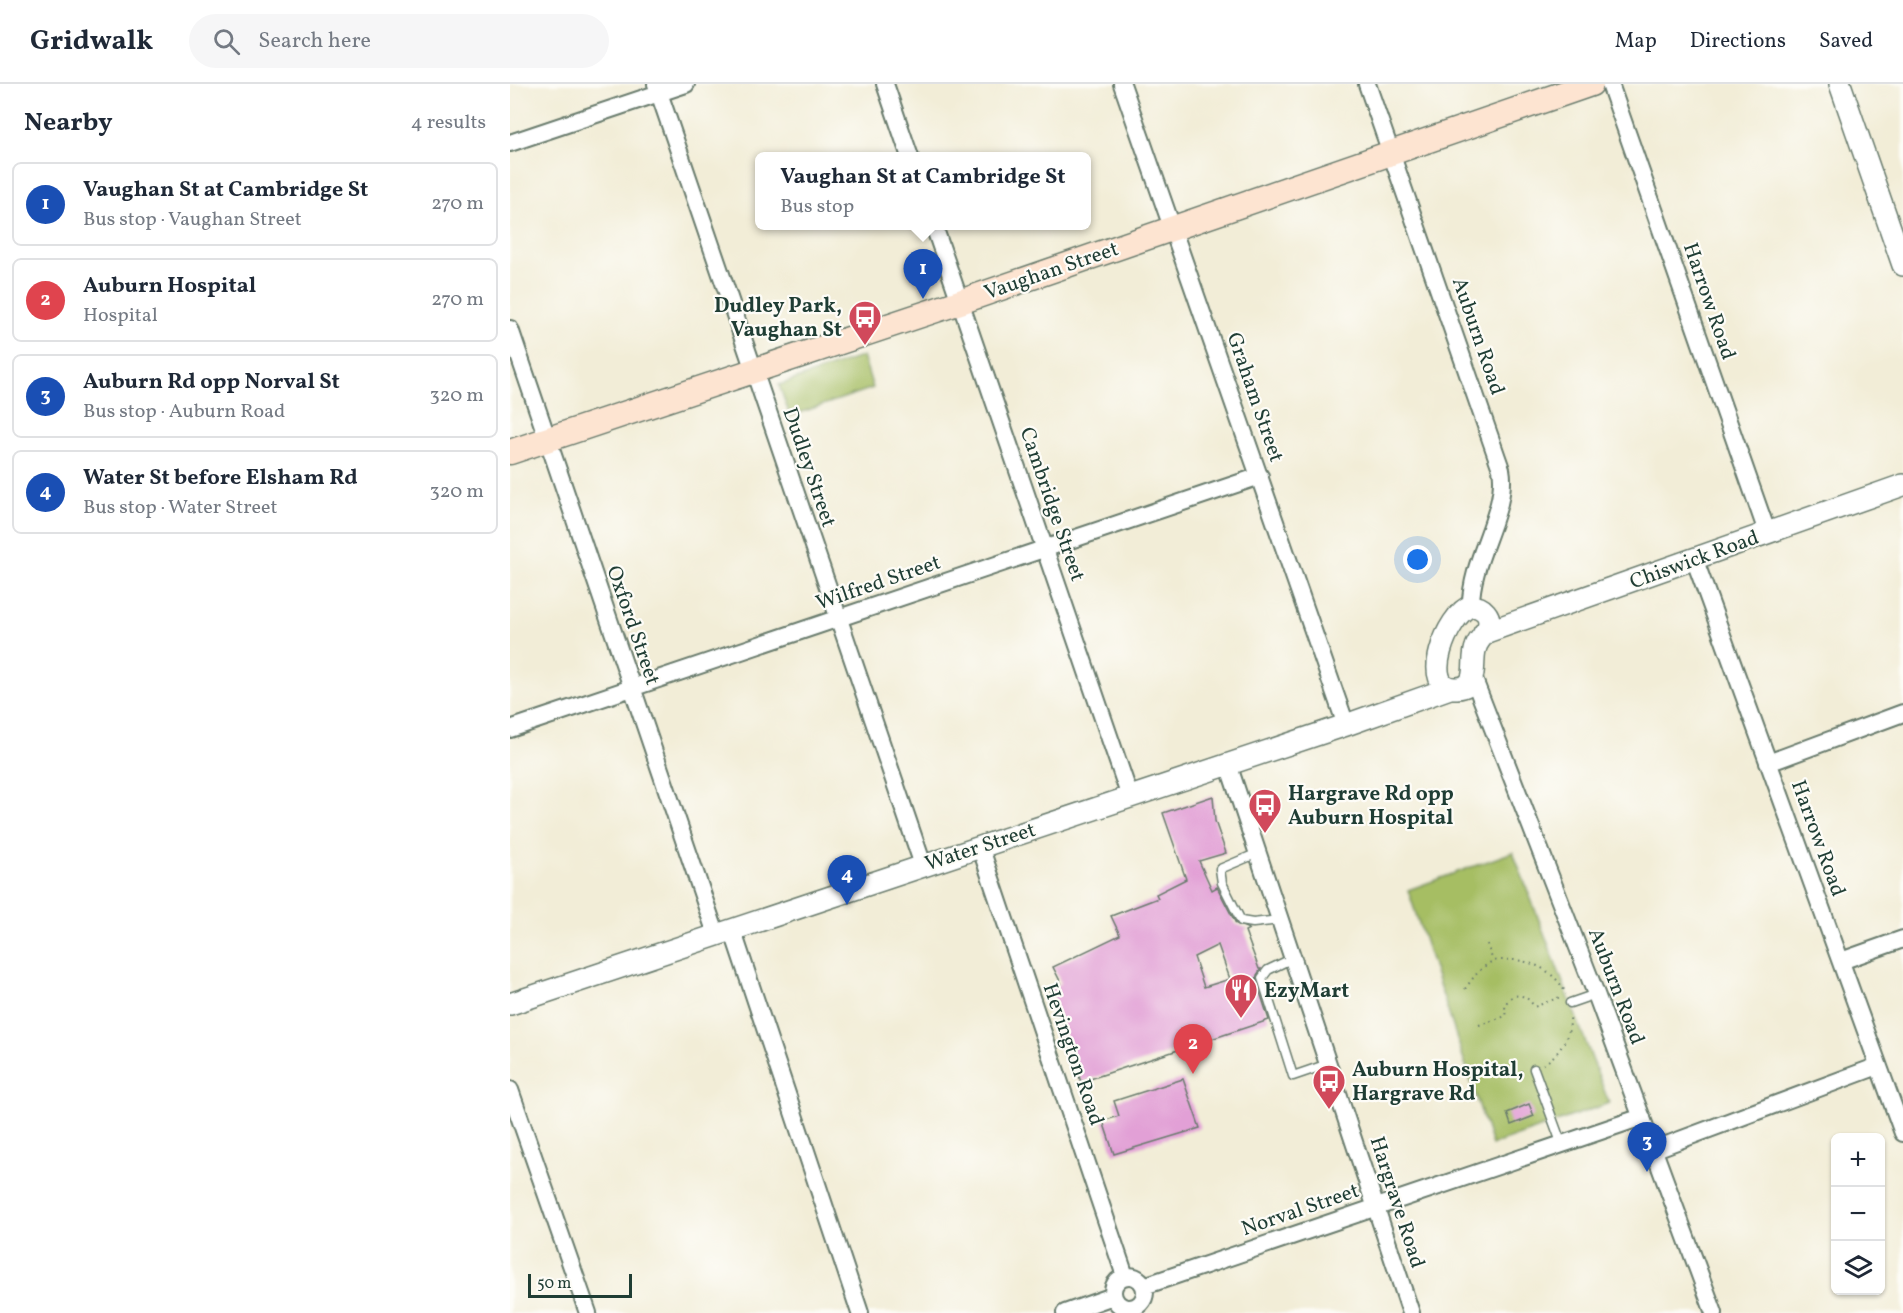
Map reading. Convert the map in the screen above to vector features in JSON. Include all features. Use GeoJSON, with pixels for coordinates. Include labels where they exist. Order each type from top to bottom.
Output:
{"type":"FeatureCollection","features":[{"type":"Feature","properties":{"kind":"main road","name":"Vaughan Street"},"geometry":{"type":"LineString","coordinates":[[510,452],[960,302],[1591,84]]}},
{"type":"Feature","properties":{"kind":"street"},"geometry":{"type":"LineString","coordinates":[[510,143],[657,88],[686,84]]}},
{"type":"Feature","properties":{"kind":"street"},"geometry":{"type":"LineString","coordinates":[[885,84],[909,152]]}},
{"type":"Feature","properties":{"kind":"street","name":"Graham Street"},"geometry":{"type":"LineString","coordinates":[[1122,84],[1346,725]]}},
{"type":"Feature","properties":{"kind":"street","name":"Auburn Road"},"geometry":{"type":"LineString","coordinates":[[1367,84],[1503,477],[1498,505],[1471,589],[1472,606]]}},
{"type":"Feature","properties":{"kind":"street","name":"Harrow Road"},"geometry":{"type":"LineString","coordinates":[[1610,84],[1767,532]]}},
{"type":"Feature","properties":{"kind":"street"},"geometry":{"type":"LineString","coordinates":[[1840,84],[1903,265]]}},
{"type":"Feature","properties":{"kind":"street","name":"Dudley Street"},"geometry":{"type":"LineString","coordinates":[[657,88],[923,865]]}},
{"type":"Feature","properties":{"kind":"street","name":"Cambridge Street"},"geometry":{"type":"LineString","coordinates":[[936,230],[1130,797]]}},
{"type":"Feature","properties":{"kind":"street","name":"Oxford Street"},"geometry":{"type":"LineString","coordinates":[[510,329],[632,689],[724,932],[860,1313]]}},
{"type":"Feature","properties":{"kind":"street","name":"Wilfred Street"},"geometry":{"type":"LineString","coordinates":[[510,729],[1260,476]]}},
{"type":"Feature","properties":{"kind":"street","name":"Chiswick Road"},"geometry":{"type":"LineString","coordinates":[[1484,633],[1903,485]]}},
{"type":"Feature","properties":{"kind":"street","name":"Harrow Road"},"geometry":{"type":"LineString","coordinates":[[1694,558],[1903,1133]]}},
{"type":"Feature","properties":{"kind":"street"},"geometry":{"type":"LineString","coordinates":[[1450,688],[1440,680],[1437,673],[1438,659],[1453,620],[1461,611],[1472,606],[1481,608],[1488,616],[1488,627],[1474,652],[1473,677]]}},
{"type":"Feature","properties":{"kind":"street","name":"Auburn Road"},"geometry":{"type":"LineString","coordinates":[[1473,677],[1596,994],[1714,1313]]}},
{"type":"Feature","properties":{"kind":"street","name":"Water Street"},"geometry":{"type":"LineString","coordinates":[[510,1004],[1346,725],[1450,688],[1466,685],[1473,677]]}},
{"type":"Feature","properties":{"kind":"street"},"geometry":{"type":"LineString","coordinates":[[1768,763],[1903,713]]}},
{"type":"Feature","properties":{"kind":"street","name":"Hargrave Road"},"geometry":{"type":"LineString","coordinates":[[1228,764],[1411,1313]]}},
{"type":"Feature","properties":{"kind":"street","name":"Hevington Road"},"geometry":{"type":"LineString","coordinates":[[980,846],[1125,1276]]}},
{"type":"Feature","properties":{"kind":"street"},"geometry":{"type":"LineString","coordinates":[[1840,961],[1903,939]]}},
{"type":"Feature","properties":{"kind":"street"},"geometry":{"type":"LineString","coordinates":[[1653,1150],[1878,1066]]}},
{"type":"Feature","properties":{"kind":"street"},"geometry":{"type":"LineString","coordinates":[[510,1090],[588,1313]]}},
{"type":"Feature","properties":{"kind":"street","name":"Norval Street"},"geometry":{"type":"LineString","coordinates":[[1144,1286],[1642,1116]]}},
{"type":"Feature","properties":{"kind":"street"},"geometry":{"type":"LineString","coordinates":[[1125,1276],[1134,1276],[1144,1286],[1142,1301],[1135,1310],[1121,1306],[1113,1296],[1114,1286],[1120,1278],[1125,1276]]}},
{"type":"Feature","properties":{"kind":"street"},"geometry":{"type":"LineString","coordinates":[[1065,1313],[1113,1296]]}},
{"type":"Feature","properties":{"kind":"lane"},"geometry":{"type":"LineString","coordinates":[[1258,853],[1220,869],[1222,883],[1241,921],[1253,923],[1280,920]]}},
{"type":"Feature","properties":{"kind":"lane"},"geometry":{"type":"LineString","coordinates":[[1293,958],[1268,970],[1262,978],[1293,1076],[1328,1064]]}},
{"type":"Feature","properties":{"kind":"lane"},"geometry":{"type":"LineString","coordinates":[[1570,1003],[1596,994]]}},
{"type":"Feature","properties":{"kind":"lane"},"geometry":{"type":"LineString","coordinates":[[1534,1069],[1562,1145]]}},
{"type":"Feature","properties":{"kind":"path"},"geometry":{"type":"LineString","coordinates":[[1487,944],[1493,960]]}},
{"type":"Feature","properties":{"kind":"path"},"geometry":{"type":"LineString","coordinates":[[1466,989],[1477,973],[1493,960],[1514,959],[1532,964],[1549,973],[1566,995],[1534,1007],[1525,996],[1513,996],[1505,1006],[1506,1016],[1479,1025]]}},
{"type":"Feature","properties":{"kind":"path"},"geometry":{"type":"LineString","coordinates":[[1497,1069],[1515,1072],[1534,1069],[1548,1061],[1560,1050],[1567,1036],[1571,1020],[1570,1003]]}},
{"type":"Feature","properties":{"kind":"green space"},"geometry":{"type":"Polygon","coordinates":[[[863,356],[873,388],[790,416],[779,385],[863,356]]]}},
{"type":"Feature","properties":{"kind":"green space"},"geometry":{"type":"Polygon","coordinates":[[[1513,852],[1609,1103],[1492,1145],[1408,890],[1513,852]]]}},
{"type":"Feature","properties":{"kind":"building"},"geometry":{"type":"Polygon","coordinates":[[[1213,796],[1215,821],[1226,853],[1199,861],[1212,890],[1217,887],[1236,924],[1249,929],[1245,931],[1259,969],[1261,969],[1256,980],[1269,1020],[1081,1082],[1050,989],[1061,983],[1053,967],[1120,935],[1111,916],[1158,898],[1156,894],[1186,879],[1163,813],[1213,796]],[[1218,945],[1194,957],[1204,987],[1230,979],[1218,945]]]}},
{"type":"Feature","properties":{"kind":"building"},"geometry":{"type":"Polygon","coordinates":[[[1183,1079],[1200,1128],[1114,1154],[1103,1121],[1119,1116],[1114,1101],[1183,1079]]]}},
{"type":"Feature","properties":{"kind":"building"},"geometry":{"type":"Polygon","coordinates":[[[1529,1104],[1534,1116],[1511,1125],[1507,1113],[1529,1104]]]}},
{"type":"Feature","properties":{"kind":"place","name":"Vaughan St at Cambridge St"},"geometry":{"type":"Point","coordinates":[923,299]}},
{"type":"Feature","properties":{"kind":"place","name":"Dudley Park, Vaughan St"},"geometry":{"type":"Point","coordinates":[865,346]}},
{"type":"Feature","properties":{"kind":"place","name":"Hargrave Rd opp Auburn Hospital"},"geometry":{"type":"Point","coordinates":[1265,834]}},
{"type":"Feature","properties":{"kind":"place","name":"Water St before Elsham Rd"},"geometry":{"type":"Point","coordinates":[847,905]}},
{"type":"Feature","properties":{"kind":"place","name":"EzyMart"},"geometry":{"type":"Point","coordinates":[1241,1019]}},
{"type":"Feature","properties":{"kind":"place","name":"Auburn Hospital"},"geometry":{"type":"Point","coordinates":[1193,1074]}},
{"type":"Feature","properties":{"kind":"place","name":"Auburn Hospital, Hargrave Rd"},"geometry":{"type":"Point","coordinates":[1329,1110]}},
{"type":"Feature","properties":{"kind":"place","name":"Auburn Rd opp Norval St"},"geometry":{"type":"Point","coordinates":[1647,1172]}}]}
